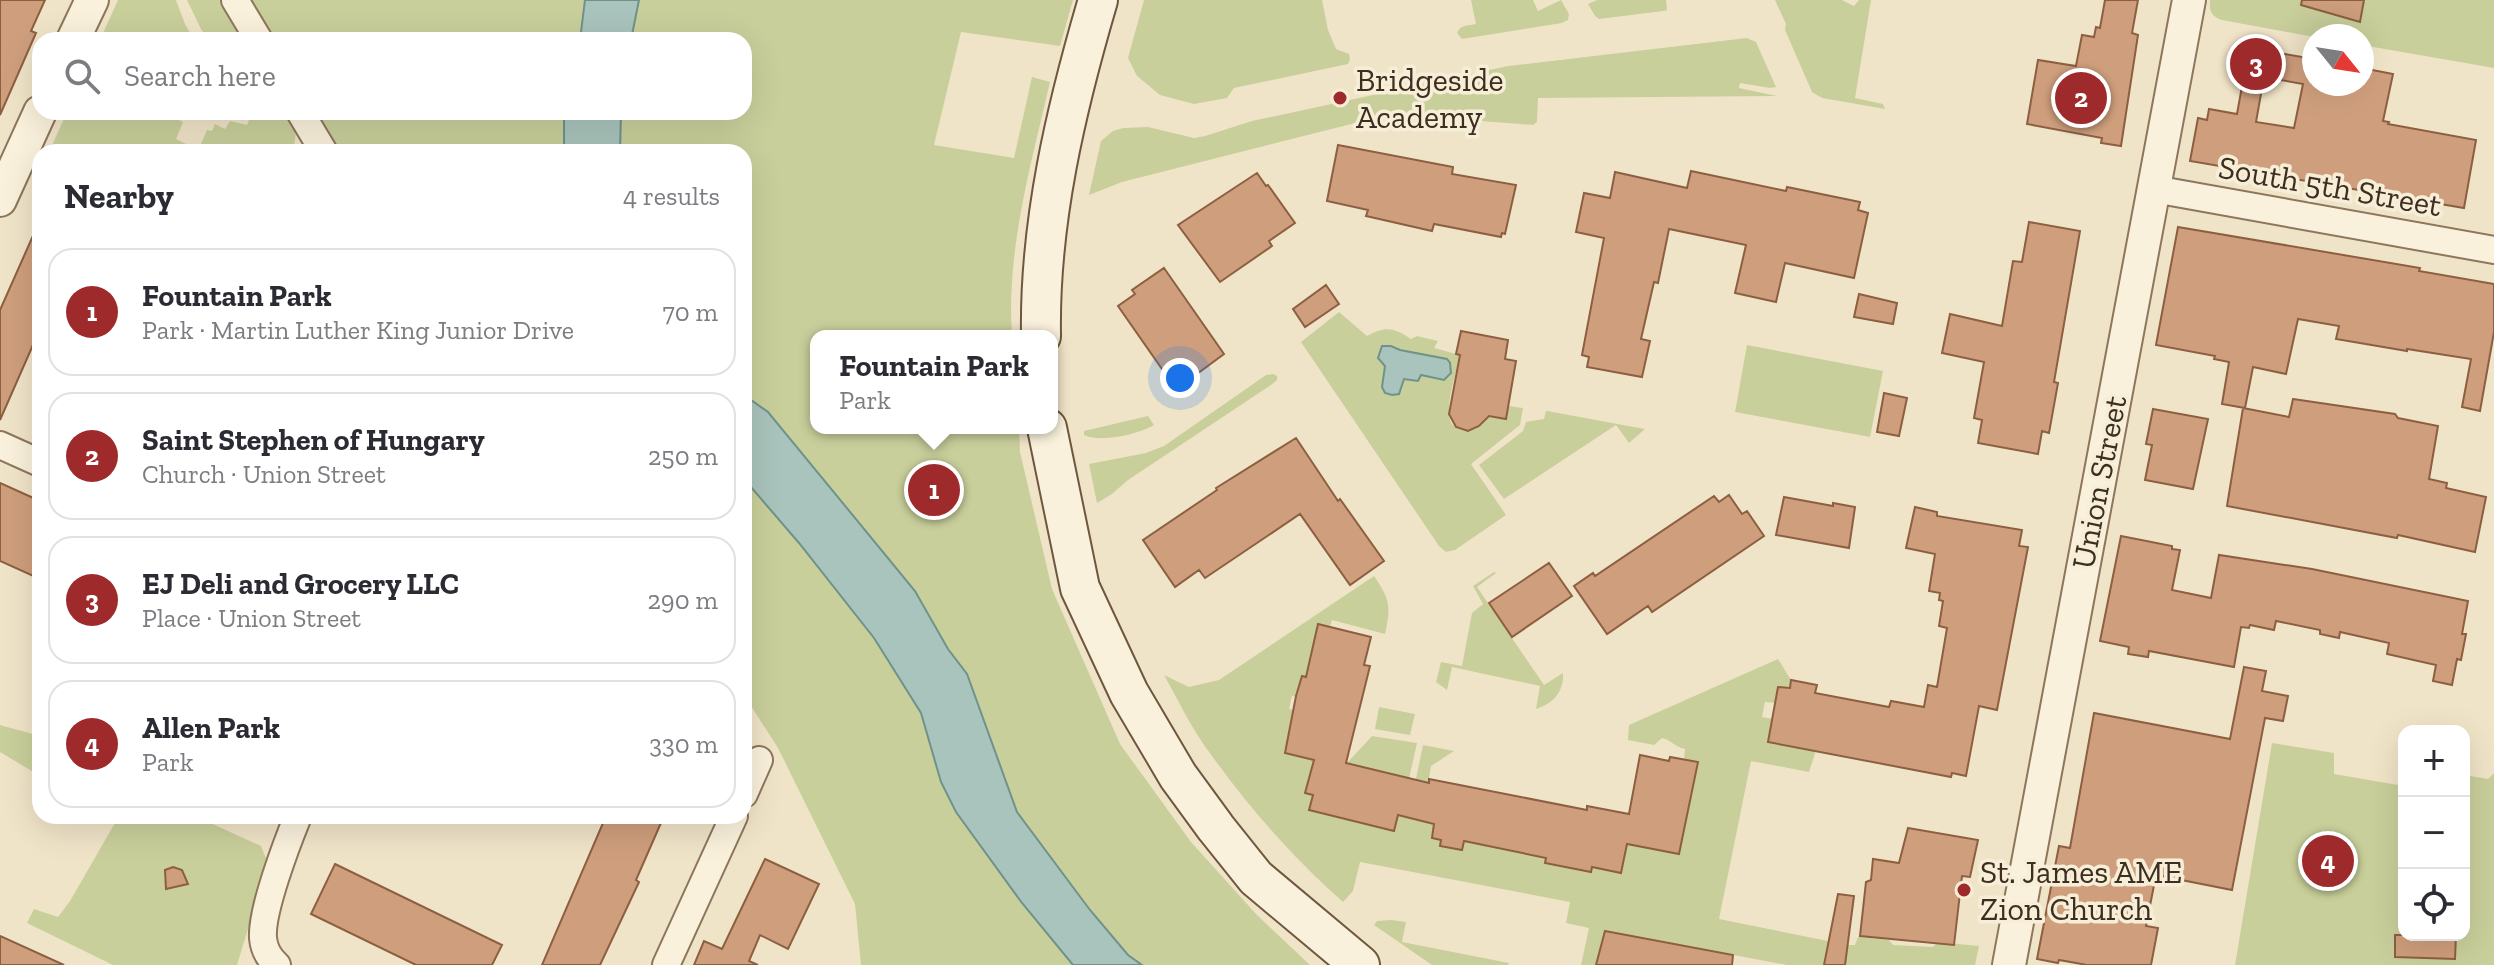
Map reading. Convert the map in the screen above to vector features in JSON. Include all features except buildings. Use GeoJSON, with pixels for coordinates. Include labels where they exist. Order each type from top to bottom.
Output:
{"type":"FeatureCollection","features":[{"type":"Feature","properties":{"kind":"main road"},"geometry":{"type":"LineString","coordinates":[[1041,330],[1048,224],[1056,168],[1098,0]]}},
{"type":"Feature","properties":{"kind":"main road"},"geometry":{"type":"LineString","coordinates":[[1048,434],[1080,588],[1129,693],[1178,776],[1256,878],[1360,965]]}},
{"type":"Feature","properties":{"kind":"street"},"geometry":{"type":"LineString","coordinates":[[77,32],[92,0]]}},
{"type":"Feature","properties":{"kind":"street"},"geometry":{"type":"LineString","coordinates":[[235,0],[254,32]]}},
{"type":"Feature","properties":{"kind":"street","name":"Union Street"},"geometry":{"type":"LineString","coordinates":[[2009,965],[2189,0]]}},
{"type":"Feature","properties":{"kind":"street"},"geometry":{"type":"LineString","coordinates":[[0,200],[36,120]]}},
{"type":"Feature","properties":{"kind":"street"},"geometry":{"type":"LineString","coordinates":[[305,120],[319,144]]}},
{"type":"Feature","properties":{"kind":"street","name":"South 5th Street"},"geometry":{"type":"LineString","coordinates":[[2154,189],[2494,250]]}},
{"type":"Feature","properties":{"kind":"street"},"geometry":{"type":"LineString","coordinates":[[0,445],[32,459]]}},
{"type":"Feature","properties":{"kind":"street"},"geometry":{"type":"LineString","coordinates":[[666,965],[730,824]]}},
{"type":"Feature","properties":{"kind":"street"},"geometry":{"type":"LineString","coordinates":[[277,965],[269,958],[263,939],[265,917],[294,827]]}},
{"type":"Feature","properties":{"kind":"green space"},"geometry":{"type":"Polygon","coordinates":[[[118,0],[176,0],[190,32],[104,32],[118,0]]]}},
{"type":"Feature","properties":{"kind":"green space"},"geometry":{"type":"Polygon","coordinates":[[[187,0],[220,0],[243,32],[203,32],[187,0]]]}},
{"type":"Feature","properties":{"kind":"green space"},"geometry":{"type":"Polygon","coordinates":[[[245,0],[585,0],[581,32],[268,32],[245,0]]]}},
{"type":"Feature","properties":{"kind":"green space"},"geometry":{"type":"Polygon","coordinates":[[[639,0],[1073,0],[1060,46],[961,32],[934,145],[1014,158],[1032,77],[1050,82],[1016,240],[1012,330],[810,330],[810,434],[1019,434],[1020,452],[1052,589],[1120,744],[1191,842],[1257,915],[1310,965],[1142,965],[1128,955],[1090,910],[1017,812],[967,674],[948,649],[915,591],[768,412],[752,401],[752,144],[620,144],[621,120],[752,120],[752,32],[633,32],[639,0]]]}},
{"type":"Feature","properties":{"kind":"green space"},"geometry":{"type":"Polygon","coordinates":[[[1144,0],[1322,0],[1328,30],[1336,49],[1349,54],[1350,59],[1348,64],[1234,88],[1227,98],[1194,104],[1160,95],[1137,76],[1128,58],[1144,0]]]}},
{"type":"Feature","properties":{"kind":"green space"},"geometry":{"type":"Polygon","coordinates":[[[1471,0],[1533,0],[1538,11],[1561,0],[1569,14],[1568,20],[1462,39],[1457,33],[1461,28],[1476,24],[1471,0]]]}},
{"type":"Feature","properties":{"kind":"green space"},"geometry":{"type":"Polygon","coordinates":[[[1597,0],[1666,0],[1667,10],[1599,19],[1588,4],[1597,0]]]}},
{"type":"Feature","properties":{"kind":"green space"},"geometry":{"type":"Polygon","coordinates":[[[1775,0],[1842,0],[1854,6],[1859,0],[1871,0],[1855,98],[1883,104],[1885,109],[1822,98],[1812,92],[1775,0]]]}},
{"type":"Feature","properties":{"kind":"green space"},"geometry":{"type":"Polygon","coordinates":[[[2210,0],[2494,0],[2494,68],[2374,47],[2374,24],[2302,24],[2302,35],[2222,20],[2215,17],[2210,0]]]}},
{"type":"Feature","properties":{"kind":"green space"},"geometry":{"type":"Polygon","coordinates":[[[1747,38],[1756,42],[1776,87],[1740,83],[1739,88],[1777,96],[1538,98],[1537,122],[1533,125],[1391,114],[1122,182],[1089,195],[1101,141],[1113,131],[1123,128],[1148,127],[1194,138],[1252,121],[1508,66],[1747,38]]]}},
{"type":"Feature","properties":{"kind":"green space"},"geometry":{"type":"Polygon","coordinates":[[[63,120],[179,120],[183,122],[176,139],[186,144],[53,144],[63,120]]]}},
{"type":"Feature","properties":{"kind":"green space"},"geometry":{"type":"Polygon","coordinates":[[[249,120],[293,120],[294,144],[201,144],[207,130],[212,131],[215,124],[225,129],[230,121],[247,125],[249,120]]]}},
{"type":"Feature","properties":{"kind":"green space"},"geometry":{"type":"Polygon","coordinates":[[[320,120],[564,120],[564,144],[336,144],[320,120]]]}},
{"type":"Feature","properties":{"kind":"green space"},"geometry":{"type":"Polygon","coordinates":[[[1339,312],[1367,336],[1384,329],[1394,330],[1411,339],[1417,336],[1438,341],[1434,348],[1460,355],[1449,407],[1451,421],[1459,429],[1477,426],[1485,415],[1505,419],[1508,406],[1523,408],[1520,425],[1471,464],[1506,515],[1455,550],[1446,552],[1439,546],[1301,342],[1339,312]]]}},
{"type":"Feature","properties":{"kind":"green space"},"geometry":{"type":"Polygon","coordinates":[[[1747,345],[1883,371],[1870,437],[1735,412],[1747,345]]]}},
{"type":"Feature","properties":{"kind":"green space"},"geometry":{"type":"Polygon","coordinates":[[[1273,374],[1277,380],[1271,385],[1097,503],[1089,464],[1146,453],[1164,446],[1266,375],[1273,374]]]}},
{"type":"Feature","properties":{"kind":"green space"},"geometry":{"type":"Polygon","coordinates":[[[1546,411],[1645,429],[1629,443],[1616,425],[1504,499],[1479,465],[1523,431],[1526,422],[1544,419],[1546,411]]]}},
{"type":"Feature","properties":{"kind":"green space"},"geometry":{"type":"Polygon","coordinates":[[[1148,416],[1154,425],[1139,431],[1110,438],[1084,435],[1084,431],[1148,416]]]}},
{"type":"Feature","properties":{"kind":"green space"},"geometry":{"type":"Polygon","coordinates":[[[752,488],[874,638],[921,713],[941,782],[956,812],[1022,903],[1073,965],[861,965],[855,904],[778,748],[752,707],[752,488]]]}},
{"type":"Feature","properties":{"kind":"green space"},"geometry":{"type":"Polygon","coordinates":[[[1494,572],[1477,587],[1544,685],[1563,673],[1562,686],[1556,696],[1536,709],[1540,686],[1452,667],[1447,690],[1436,682],[1441,662],[1462,666],[1472,613],[1483,604],[1473,586],[1494,572]]]}},
{"type":"Feature","properties":{"kind":"green space"},"geometry":{"type":"Polygon","coordinates":[[[1374,576],[1388,603],[1385,634],[1332,620],[1330,627],[1319,624],[1306,677],[1302,676],[1297,697],[1292,696],[1289,728],[1296,730],[1319,761],[1314,782],[1308,781],[1305,792],[1313,795],[1309,810],[1394,831],[1398,815],[1408,817],[1423,745],[1454,751],[1431,766],[1425,802],[1438,805],[1432,838],[1441,840],[1469,813],[1487,846],[1546,858],[1546,863],[1591,872],[1592,867],[1620,873],[1627,844],[1679,854],[1698,763],[1684,759],[1685,749],[1662,738],[1654,745],[1628,740],[1629,725],[1778,659],[1791,680],[1790,688],[1778,687],[1775,703],[1765,702],[1762,717],[1773,719],[1818,744],[1809,772],[1751,761],[1719,919],[1848,945],[1855,945],[1858,937],[1889,940],[1893,945],[1933,947],[1938,942],[1979,946],[1975,965],[1787,965],[1605,931],[1596,965],[1581,965],[1589,928],[1566,923],[1570,902],[1360,862],[1353,891],[1343,902],[1286,847],[1236,788],[1199,737],[1164,675],[1189,687],[1219,680],[1374,576]]]}},
{"type":"Feature","properties":{"kind":"green space"},"geometry":{"type":"Polygon","coordinates":[[[1379,707],[1415,714],[1410,735],[1375,729],[1379,707]]]}},
{"type":"Feature","properties":{"kind":"green space"},"geometry":{"type":"Polygon","coordinates":[[[0,725],[32,734],[32,771],[0,752],[0,725]]]}},
{"type":"Feature","properties":{"kind":"green space"},"geometry":{"type":"Polygon","coordinates":[[[1372,736],[1417,743],[1403,806],[1400,805],[1406,777],[1347,763],[1372,736]]]}},
{"type":"Feature","properties":{"kind":"green space"},"geometry":{"type":"Polygon","coordinates":[[[2272,743],[2334,753],[2334,774],[2398,785],[2398,941],[2470,941],[2470,776],[2488,779],[2494,773],[2494,965],[2235,965],[2272,743]]]}},
{"type":"Feature","properties":{"kind":"green space"},"geometry":{"type":"Polygon","coordinates":[[[114,824],[213,824],[261,846],[268,863],[237,965],[113,965],[27,923],[34,909],[58,917],[114,824]]]}},
{"type":"Feature","properties":{"kind":"green space"},"geometry":{"type":"Polygon","coordinates":[[[1377,921],[1406,922],[1402,942],[1509,963],[1432,965],[1374,925],[1377,921]]]}},
{"type":"Feature","properties":{"kind":"water"},"geometry":{"type":"Polygon","coordinates":[[[585,0],[639,0],[633,32],[581,32],[585,0]]]}},
{"type":"Feature","properties":{"kind":"water"},"geometry":{"type":"Polygon","coordinates":[[[564,120],[621,120],[620,144],[564,144],[564,120]]]}},
{"type":"Feature","properties":{"kind":"water"},"geometry":{"type":"Polygon","coordinates":[[[1382,346],[1447,359],[1451,373],[1444,380],[1421,375],[1418,381],[1404,379],[1399,394],[1385,393],[1382,387],[1385,366],[1378,358],[1382,346]]]}},
{"type":"Feature","properties":{"kind":"water"},"geometry":{"type":"Polygon","coordinates":[[[752,401],[768,412],[915,591],[948,649],[967,674],[1017,812],[1090,910],[1128,955],[1142,965],[1073,965],[1022,903],[956,812],[941,782],[921,713],[874,638],[752,488],[752,401]]]}},
{"type":"Feature","properties":{"kind":"place","name":"EJ Deli and Grocery LLC"},"geometry":{"type":"Point","coordinates":[2256,64]}},
{"type":"Feature","properties":{"kind":"place","name":"Bridgeside Academy"},"geometry":{"type":"Point","coordinates":[1340,98]}},
{"type":"Feature","properties":{"kind":"place","name":"Saint Stephen of Hungary"},"geometry":{"type":"Point","coordinates":[2081,98]}},
{"type":"Feature","properties":{"kind":"place","name":"Fountain Park"},"geometry":{"type":"Point","coordinates":[934,490]}},
{"type":"Feature","properties":{"kind":"place","name":"Allen Park"},"geometry":{"type":"Point","coordinates":[2328,861]}},
{"type":"Feature","properties":{"kind":"place","name":"St. James AME Zion Church"},"geometry":{"type":"Point","coordinates":[1964,890]}}]}
